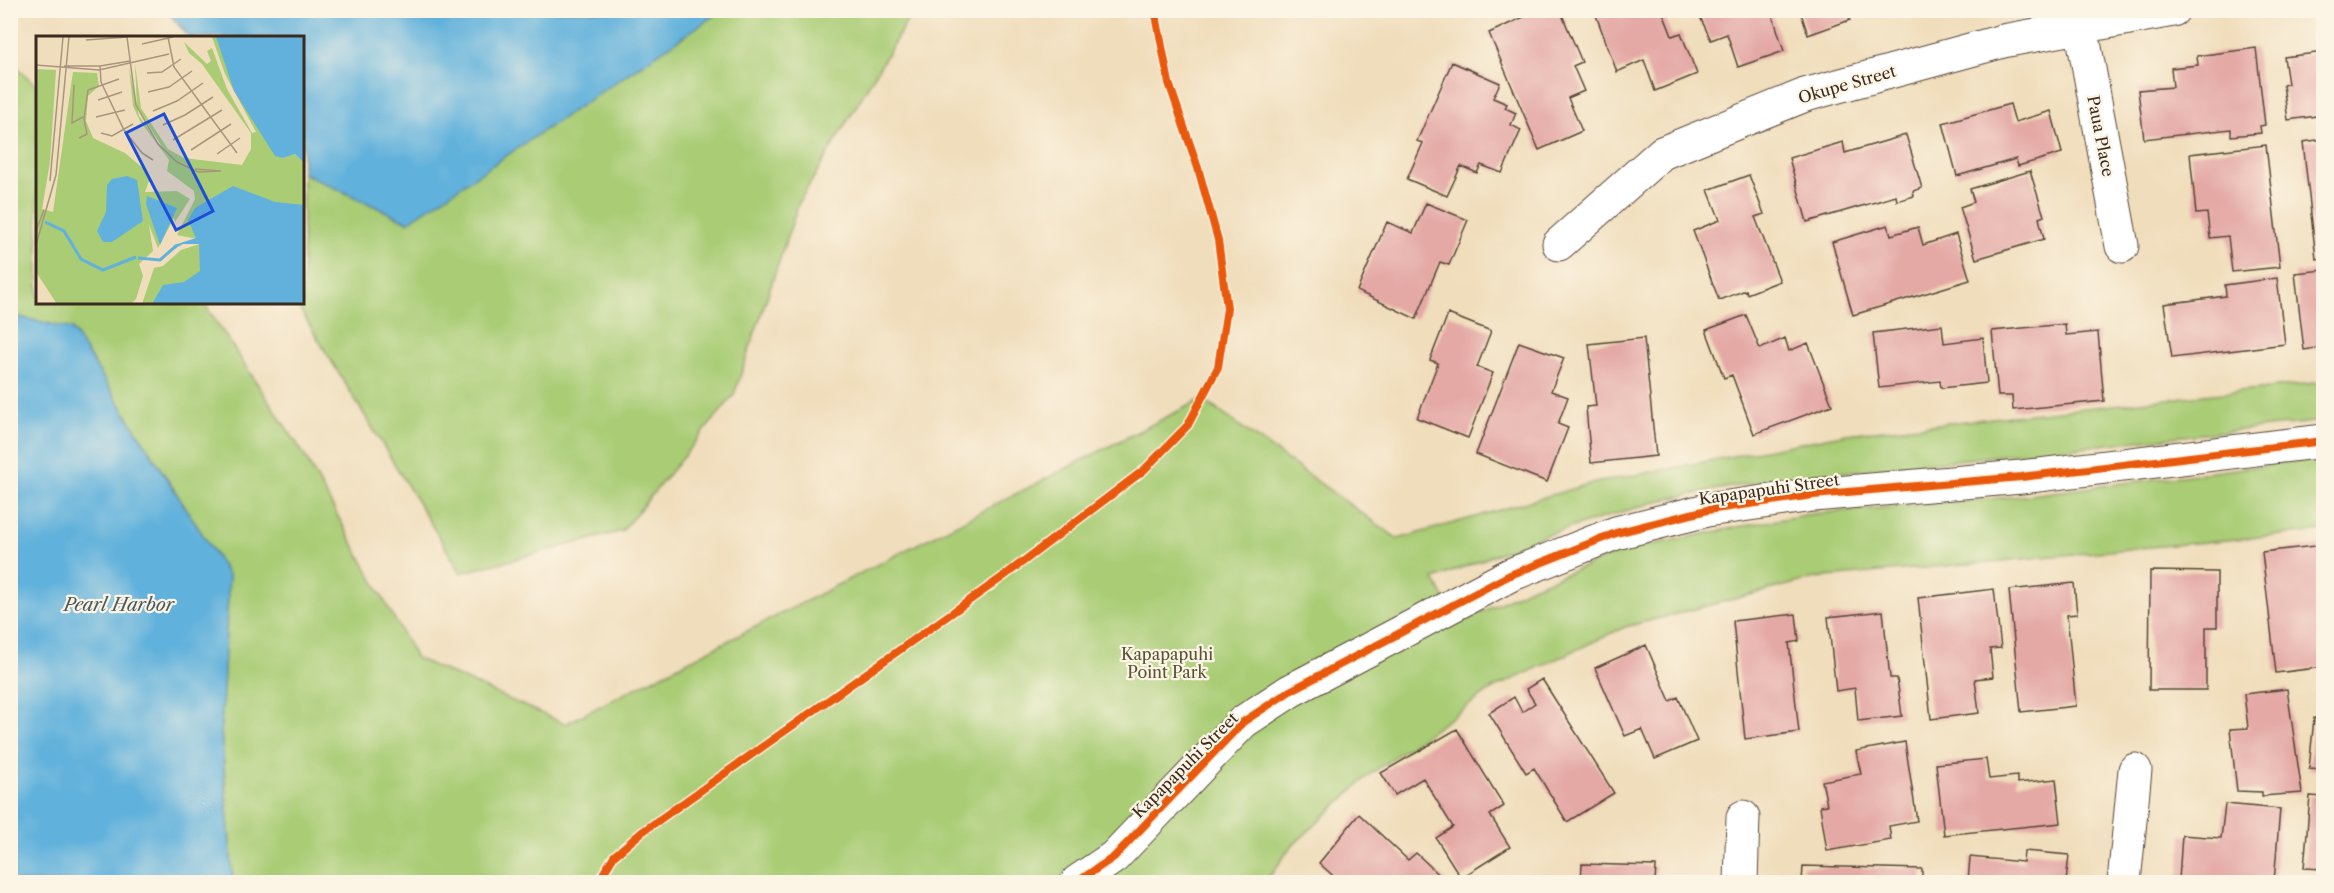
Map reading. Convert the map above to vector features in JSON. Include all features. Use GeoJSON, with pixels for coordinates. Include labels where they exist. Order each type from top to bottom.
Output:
{"type":"FeatureCollection","features":[{"type":"Feature","properties":{"kind":"street","name":"Okupe Street"},"geometry":{"type":"LineString","coordinates":[[1559,244],[1662,153],[1805,95],[2002,41],[2173,10]]}},
{"type":"Feature","properties":{"kind":"street","name":"Paua Place"},"geometry":{"type":"LineString","coordinates":[[2081,26],[2122,246]]}},
{"type":"Feature","properties":{"kind":"street","name":"Kapapapuhi Street"},"geometry":{"type":"LineString","coordinates":[[1077,882],[1114,857],[1243,722],[1290,691],[1510,576],[1616,533],[1707,510],[1813,495],[2021,477],[2324,441]]}},
{"type":"Feature","properties":{"kind":"street"},"geometry":{"type":"LineString","coordinates":[[2124,882],[2135,770]]}},
{"type":"Feature","properties":{"kind":"street"},"geometry":{"type":"LineString","coordinates":[[1741,882],[1743,817]]}},
{"type":"Feature","properties":{"kind":"green space"},"geometry":{"type":"Polygon","coordinates":[[[538,11],[913,11],[799,202],[734,395],[622,531],[461,573],[297,304],[304,304],[304,112],[538,11]]]}},
{"type":"Feature","properties":{"kind":"green space","name":"Kapapapuhi Point Park"},"geometry":{"type":"Polygon","coordinates":[[[10,61],[36,85],[36,304],[205,304],[303,453],[416,658],[565,724],[1202,399],[1398,539],[1590,484],[1847,434],[2323,382],[2323,421],[1762,481],[1662,500],[1542,536],[1434,579],[1458,624],[1530,588],[1626,550],[1738,527],[1811,514],[2022,496],[2323,458],[2323,531],[1815,578],[1625,627],[1492,689],[1369,775],[1290,848],[1266,882],[140,882],[11,406],[10,61]]]}},
{"type":"Feature","properties":{"kind":"water"},"geometry":{"type":"Polygon","coordinates":[[[167,11],[721,11],[408,222],[304,173],[304,36],[188,36],[167,11]]]}},
{"type":"Feature","properties":{"kind":"water","name":"Pearl Harbor"},"geometry":{"type":"Polygon","coordinates":[[[11,315],[72,329],[229,576],[221,729],[233,882],[11,882],[11,315]]]}},
{"type":"Feature","properties":{"kind":"building"},"geometry":{"type":"Polygon","coordinates":[[[1520,10],[1560,10],[1582,62],[1573,66],[1584,91],[1568,98],[1582,131],[1539,150],[1489,33],[1524,17],[1520,10]]]}},
{"type":"Feature","properties":{"kind":"building"},"geometry":{"type":"Polygon","coordinates":[[[1594,10],[1662,10],[1672,36],[1681,33],[1697,74],[1655,91],[1644,60],[1617,72],[1594,10]]]}},
{"type":"Feature","properties":{"kind":"building"},"geometry":{"type":"Polygon","coordinates":[[[1690,10],[1771,10],[1784,51],[1738,67],[1727,34],[1711,40],[1699,15],[1692,17],[1690,10]]]}},
{"type":"Feature","properties":{"kind":"building"},"geometry":{"type":"Polygon","coordinates":[[[1800,10],[1847,10],[1850,20],[1808,35],[1800,10]]]}},
{"type":"Feature","properties":{"kind":"building"},"geometry":{"type":"Polygon","coordinates":[[[2256,48],[2265,125],[2260,126],[2261,133],[2231,136],[2231,129],[2144,139],[2138,90],[2173,87],[2171,68],[2198,65],[2197,56],[2256,48]]]}},
{"type":"Feature","properties":{"kind":"building"},"geometry":{"type":"Polygon","coordinates":[[[2324,52],[2324,115],[2288,120],[2283,85],[2288,84],[2284,57],[2324,52]]]}},
{"type":"Feature","properties":{"kind":"building"},"geometry":{"type":"Polygon","coordinates":[[[1452,62],[1500,83],[1493,98],[1507,104],[1505,108],[1516,113],[1511,125],[1521,130],[1502,173],[1481,165],[1477,173],[1461,166],[1447,196],[1407,179],[1423,143],[1417,141],[1452,62]]]}},
{"type":"Feature","properties":{"kind":"building"},"geometry":{"type":"Polygon","coordinates":[[[2010,104],[2015,122],[2051,111],[2062,153],[2018,166],[2016,159],[1957,176],[1943,123],[2010,104]]]}},
{"type":"Feature","properties":{"kind":"building"},"geometry":{"type":"Polygon","coordinates":[[[1906,135],[1922,188],[1913,191],[1914,196],[1897,201],[1896,196],[1807,222],[1789,158],[1843,142],[1845,153],[1906,135]]]}},
{"type":"Feature","properties":{"kind":"building"},"geometry":{"type":"Polygon","coordinates":[[[2324,139],[2324,258],[2316,259],[2303,142],[2324,139]]]}},
{"type":"Feature","properties":{"kind":"building"},"geometry":{"type":"Polygon","coordinates":[[[2266,145],[2280,267],[2232,272],[2228,236],[2210,238],[2207,213],[2196,214],[2190,154],[2266,145]]]}},
{"type":"Feature","properties":{"kind":"building"},"geometry":{"type":"Polygon","coordinates":[[[2030,171],[2044,216],[2039,218],[2044,239],[1976,259],[1960,207],[1974,202],[1970,189],[2030,171]]]}},
{"type":"Feature","properties":{"kind":"building"},"geometry":{"type":"Polygon","coordinates":[[[1749,175],[1764,214],[1755,217],[1780,281],[1747,294],[1746,290],[1719,300],[1693,231],[1720,220],[1708,190],[1749,175]]]}},
{"type":"Feature","properties":{"kind":"building"},"geometry":{"type":"Polygon","coordinates":[[[1426,203],[1468,220],[1449,265],[1440,262],[1416,319],[1357,291],[1387,222],[1413,233],[1426,203]]]}},
{"type":"Feature","properties":{"kind":"building"},"geometry":{"type":"Polygon","coordinates":[[[1888,225],[1891,235],[1918,227],[1923,245],[1956,234],[1970,280],[1853,315],[1832,242],[1888,225]]]}},
{"type":"Feature","properties":{"kind":"building"},"geometry":{"type":"Polygon","coordinates":[[[2324,270],[2324,347],[2304,350],[2295,273],[2324,270]]]}},
{"type":"Feature","properties":{"kind":"building"},"geometry":{"type":"Polygon","coordinates":[[[2277,278],[2285,344],[2172,358],[2164,304],[2226,296],[2225,285],[2277,278]]]}},
{"type":"Feature","properties":{"kind":"building"},"geometry":{"type":"Polygon","coordinates":[[[1448,314],[1491,331],[1477,367],[1493,373],[1468,438],[1417,418],[1438,363],[1430,360],[1448,314]]]}},
{"type":"Feature","properties":{"kind":"building"},"geometry":{"type":"Polygon","coordinates":[[[1746,315],[1760,349],[1785,338],[1789,351],[1808,343],[1832,405],[1754,434],[1732,375],[1724,378],[1706,330],[1746,315]]]}},
{"type":"Feature","properties":{"kind":"building"},"geometry":{"type":"Polygon","coordinates":[[[2065,324],[2066,335],[2098,332],[2104,401],[2013,410],[2012,396],[1998,396],[1992,331],[2065,324]]]}},
{"type":"Feature","properties":{"kind":"building"},"geometry":{"type":"Polygon","coordinates":[[[1942,325],[1944,343],[1983,338],[1987,383],[1941,388],[1940,381],[1879,388],[1873,333],[1942,325]]]}},
{"type":"Feature","properties":{"kind":"building"},"geometry":{"type":"Polygon","coordinates":[[[1644,338],[1656,456],[1591,463],[1586,407],[1596,406],[1589,344],[1644,338]]]}},
{"type":"Feature","properties":{"kind":"building"},"geometry":{"type":"Polygon","coordinates":[[[1519,342],[1564,358],[1551,391],[1568,397],[1558,424],[1568,428],[1547,482],[1476,454],[1519,342]]]}},
{"type":"Feature","properties":{"kind":"building"},"geometry":{"type":"Polygon","coordinates":[[[2324,545],[2324,633],[2320,633],[2324,667],[2276,673],[2262,552],[2324,545]]]}},
{"type":"Feature","properties":{"kind":"building"},"geometry":{"type":"Polygon","coordinates":[[[2150,571],[2217,572],[2217,627],[2206,627],[2206,690],[2149,690],[2150,571]]]}},
{"type":"Feature","properties":{"kind":"building"},"geometry":{"type":"Polygon","coordinates":[[[2074,583],[2077,614],[2067,615],[2076,706],[2021,712],[2009,590],[2074,583]]]}},
{"type":"Feature","properties":{"kind":"building"},"geometry":{"type":"Polygon","coordinates":[[[1994,589],[2001,648],[1990,649],[1993,677],[1975,679],[1979,713],[1931,719],[1918,598],[1994,589]]]}},
{"type":"Feature","properties":{"kind":"building"},"geometry":{"type":"Polygon","coordinates":[[[1883,611],[1890,678],[1897,678],[1902,716],[1858,721],[1855,688],[1836,691],[1828,617],[1883,611]]]}},
{"type":"Feature","properties":{"kind":"building"},"geometry":{"type":"Polygon","coordinates":[[[1796,614],[1799,641],[1789,643],[1799,732],[1745,739],[1733,621],[1796,614]]]}},
{"type":"Feature","properties":{"kind":"building"},"geometry":{"type":"Polygon","coordinates":[[[1646,645],[1670,701],[1678,697],[1697,741],[1655,759],[1642,729],[1625,736],[1595,668],[1646,645]]]}},
{"type":"Feature","properties":{"kind":"building"},"geometry":{"type":"Polygon","coordinates":[[[1542,679],[1614,793],[1567,822],[1534,768],[1526,773],[1489,713],[1514,697],[1522,712],[1535,703],[1526,689],[1542,679]]]}},
{"type":"Feature","properties":{"kind":"building"},"geometry":{"type":"Polygon","coordinates":[[[2287,689],[2302,793],[2262,796],[2262,792],[2237,791],[2230,729],[2248,728],[2244,694],[2287,689]]]}},
{"type":"Feature","properties":{"kind":"building"},"geometry":{"type":"Polygon","coordinates":[[[2314,718],[2324,719],[2324,770],[2309,769],[2314,718]]]}},
{"type":"Feature","properties":{"kind":"building"},"geometry":{"type":"Polygon","coordinates":[[[1457,729],[1504,806],[1490,815],[1510,847],[1461,878],[1436,838],[1453,827],[1423,778],[1395,795],[1381,773],[1457,729]]]}},
{"type":"Feature","properties":{"kind":"building"},"geometry":{"type":"Polygon","coordinates":[[[1905,742],[1917,821],[1889,826],[1891,840],[1827,851],[1820,806],[1827,805],[1822,781],[1861,774],[1856,751],[1905,742]]]}},
{"type":"Feature","properties":{"kind":"building"},"geometry":{"type":"Polygon","coordinates":[[[1986,759],[1989,779],[2017,776],[2017,783],[2056,779],[2061,823],[1944,835],[1936,764],[1986,759]]]}},
{"type":"Feature","properties":{"kind":"building"},"geometry":{"type":"Polygon","coordinates":[[[2310,796],[2324,797],[2324,869],[2304,868],[2310,796]]]}},
{"type":"Feature","properties":{"kind":"building"},"geometry":{"type":"Polygon","coordinates":[[[2225,804],[2280,809],[2274,882],[2179,880],[2182,835],[2221,838],[2225,804]]]}},
{"type":"Feature","properties":{"kind":"building"},"geometry":{"type":"Polygon","coordinates":[[[1359,814],[1408,860],[1416,853],[1447,882],[1340,882],[1319,863],[1359,814]]]}},
{"type":"Feature","properties":{"kind":"building"},"geometry":{"type":"Polygon","coordinates":[[[2024,851],[2069,855],[2066,882],[1968,882],[1970,857],[2023,862],[2024,851]]]}},
{"type":"Feature","properties":{"kind":"building"},"geometry":{"type":"Polygon","coordinates":[[[1582,864],[1656,866],[1655,882],[1581,882],[1582,864]]]}},
{"type":"Feature","properties":{"kind":"building"},"geometry":{"type":"Polygon","coordinates":[[[1803,866],[1922,869],[1922,882],[1802,882],[1803,866]]]}},
{"type":"Feature","properties":{"kind":"cycle path"},"geometry":{"type":"LineString","coordinates":[[598,882],[614,856],[642,832],[1004,576],[1144,470],[1188,425],[1218,367],[1227,308],[1218,240],[1198,168],[1169,83],[1155,10]]}},
{"type":"Feature","properties":{"kind":"cycle path"},"geometry":{"type":"LineString","coordinates":[[1077,882],[1114,857],[1243,722],[1290,691],[1510,575],[1616,533],[1707,510],[1813,495],[2021,477],[2324,441]]}}]}
